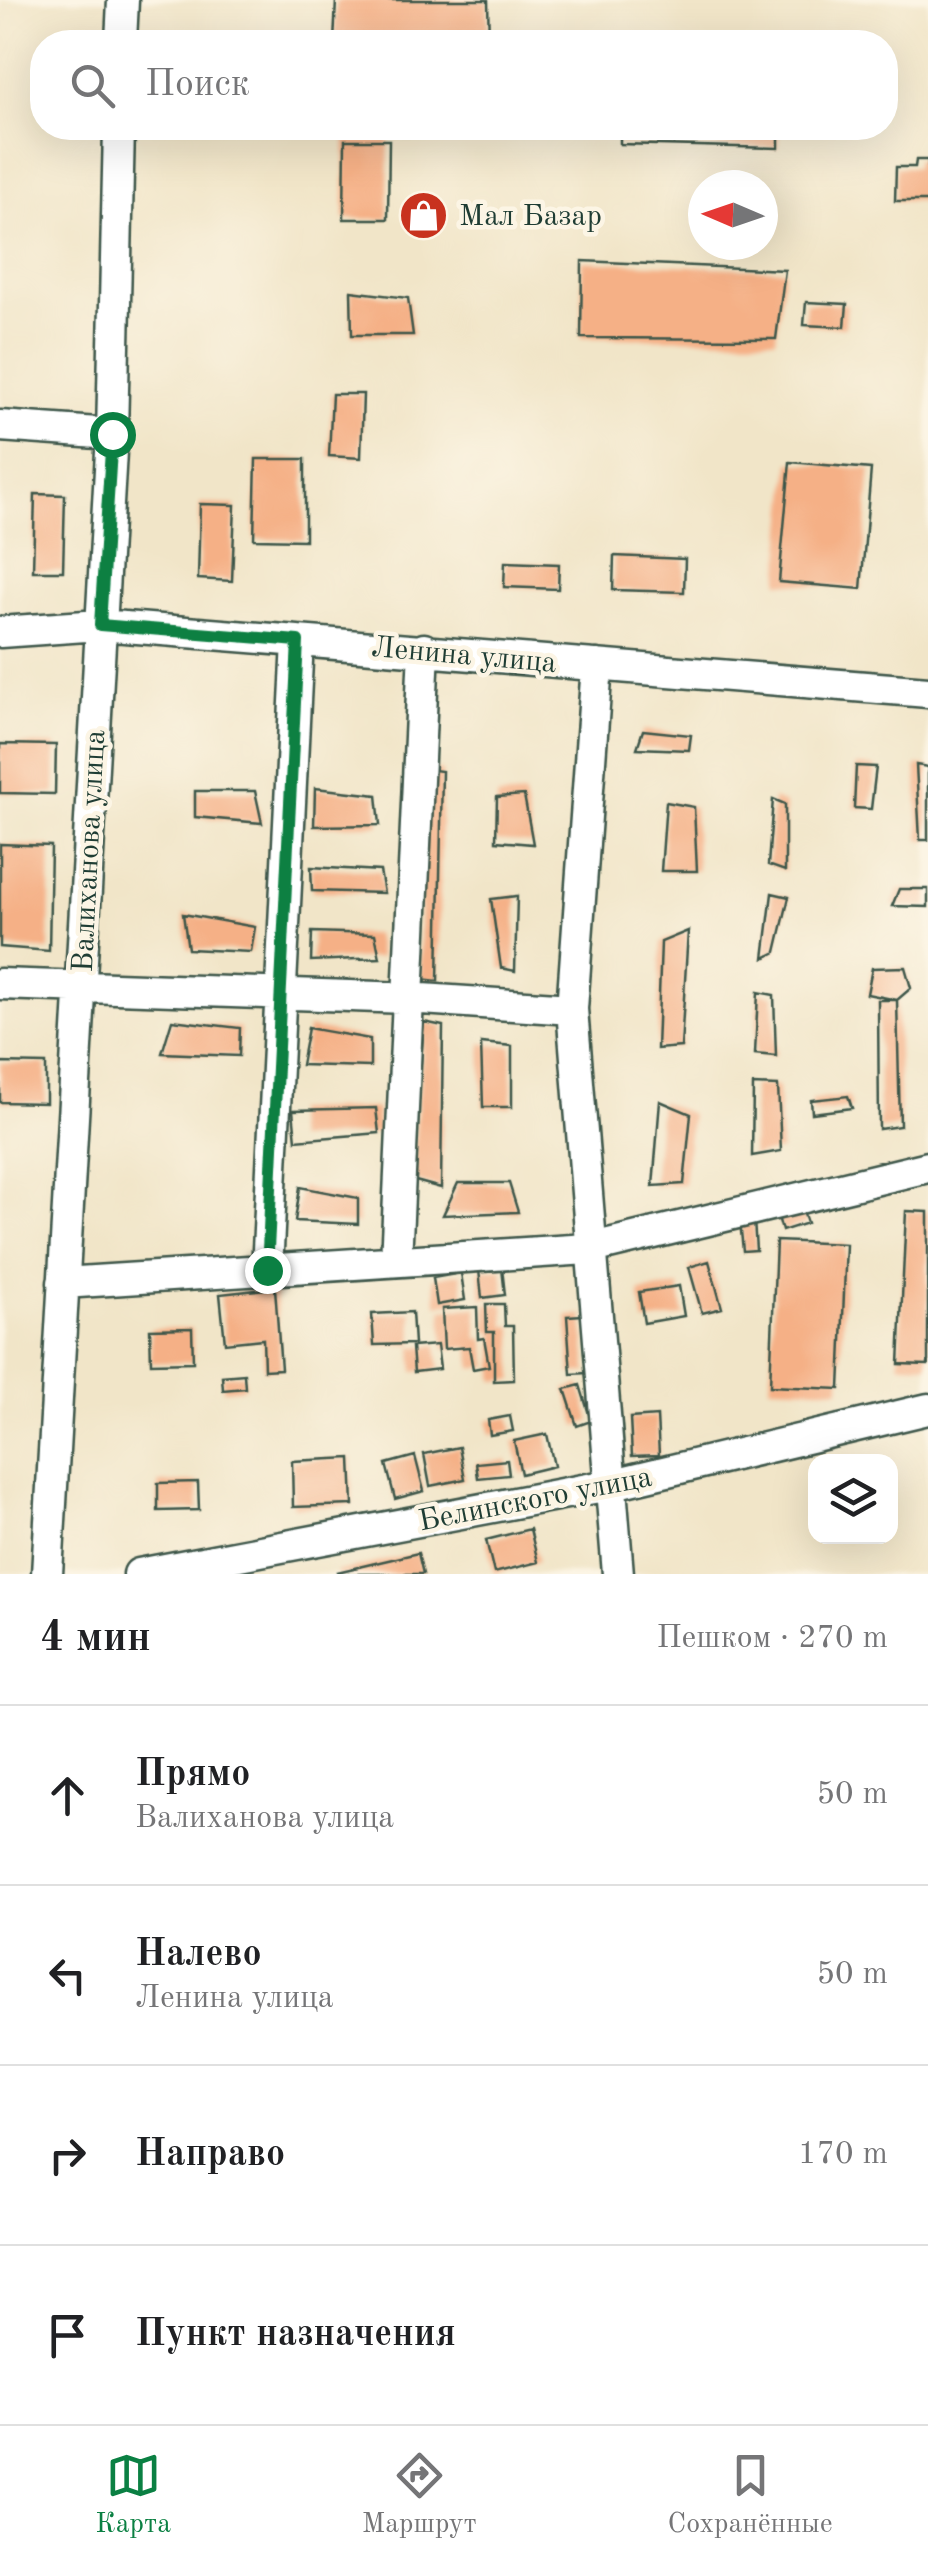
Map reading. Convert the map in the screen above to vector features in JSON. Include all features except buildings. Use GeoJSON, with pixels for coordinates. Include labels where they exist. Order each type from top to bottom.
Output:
{"type":"FeatureCollection","features":[{"type":"Feature","properties":{"kind":"street"},"geometry":{"type":"LineString","coordinates":[[122,0],[122,30]]}},
{"type":"Feature","properties":{"kind":"street","name":"Валиханова улица"},"geometry":{"type":"LineString","coordinates":[[47,1574],[112,434],[119,140]]}},
{"type":"Feature","properties":{"kind":"street"},"geometry":{"type":"LineString","coordinates":[[0,426],[112,434]]}},
{"type":"Feature","properties":{"kind":"street","name":"Ленина улица"},"geometry":{"type":"LineString","coordinates":[[0,632],[100,625],[928,692]]}},
{"type":"Feature","properties":{"kind":"street"},"geometry":{"type":"LineString","coordinates":[[267,1270],[298,641]]}},
{"type":"Feature","properties":{"kind":"street"},"geometry":{"type":"LineString","coordinates":[[396,1261],[424,649]]}},
{"type":"Feature","properties":{"kind":"street"},"geometry":{"type":"LineString","coordinates":[[596,665],[572,1009],[588,1249],[618,1574]]}},
{"type":"Feature","properties":{"kind":"street"},"geometry":{"type":"LineString","coordinates":[[0,984],[407,998],[572,1009]]}},
{"type":"Feature","properties":{"kind":"street"},"geometry":{"type":"LineString","coordinates":[[63,1283],[588,1249],[928,1168]]}},
{"type":"Feature","properties":{"kind":"street","name":"Белинского улица"},"geometry":{"type":"LineString","coordinates":[[139,1574],[610,1485],[928,1409]]}},
{"type":"Feature","properties":{"kind":"place","name":"Мал Базар"},"geometry":{"type":"Point","coordinates":[424,215]}},
{"type":"Feature","properties":{"kind":"route"},"geometry":{"type":"LineString","coordinates":[[112,434],[100,625],[298,641],[267,1270]]}}]}
